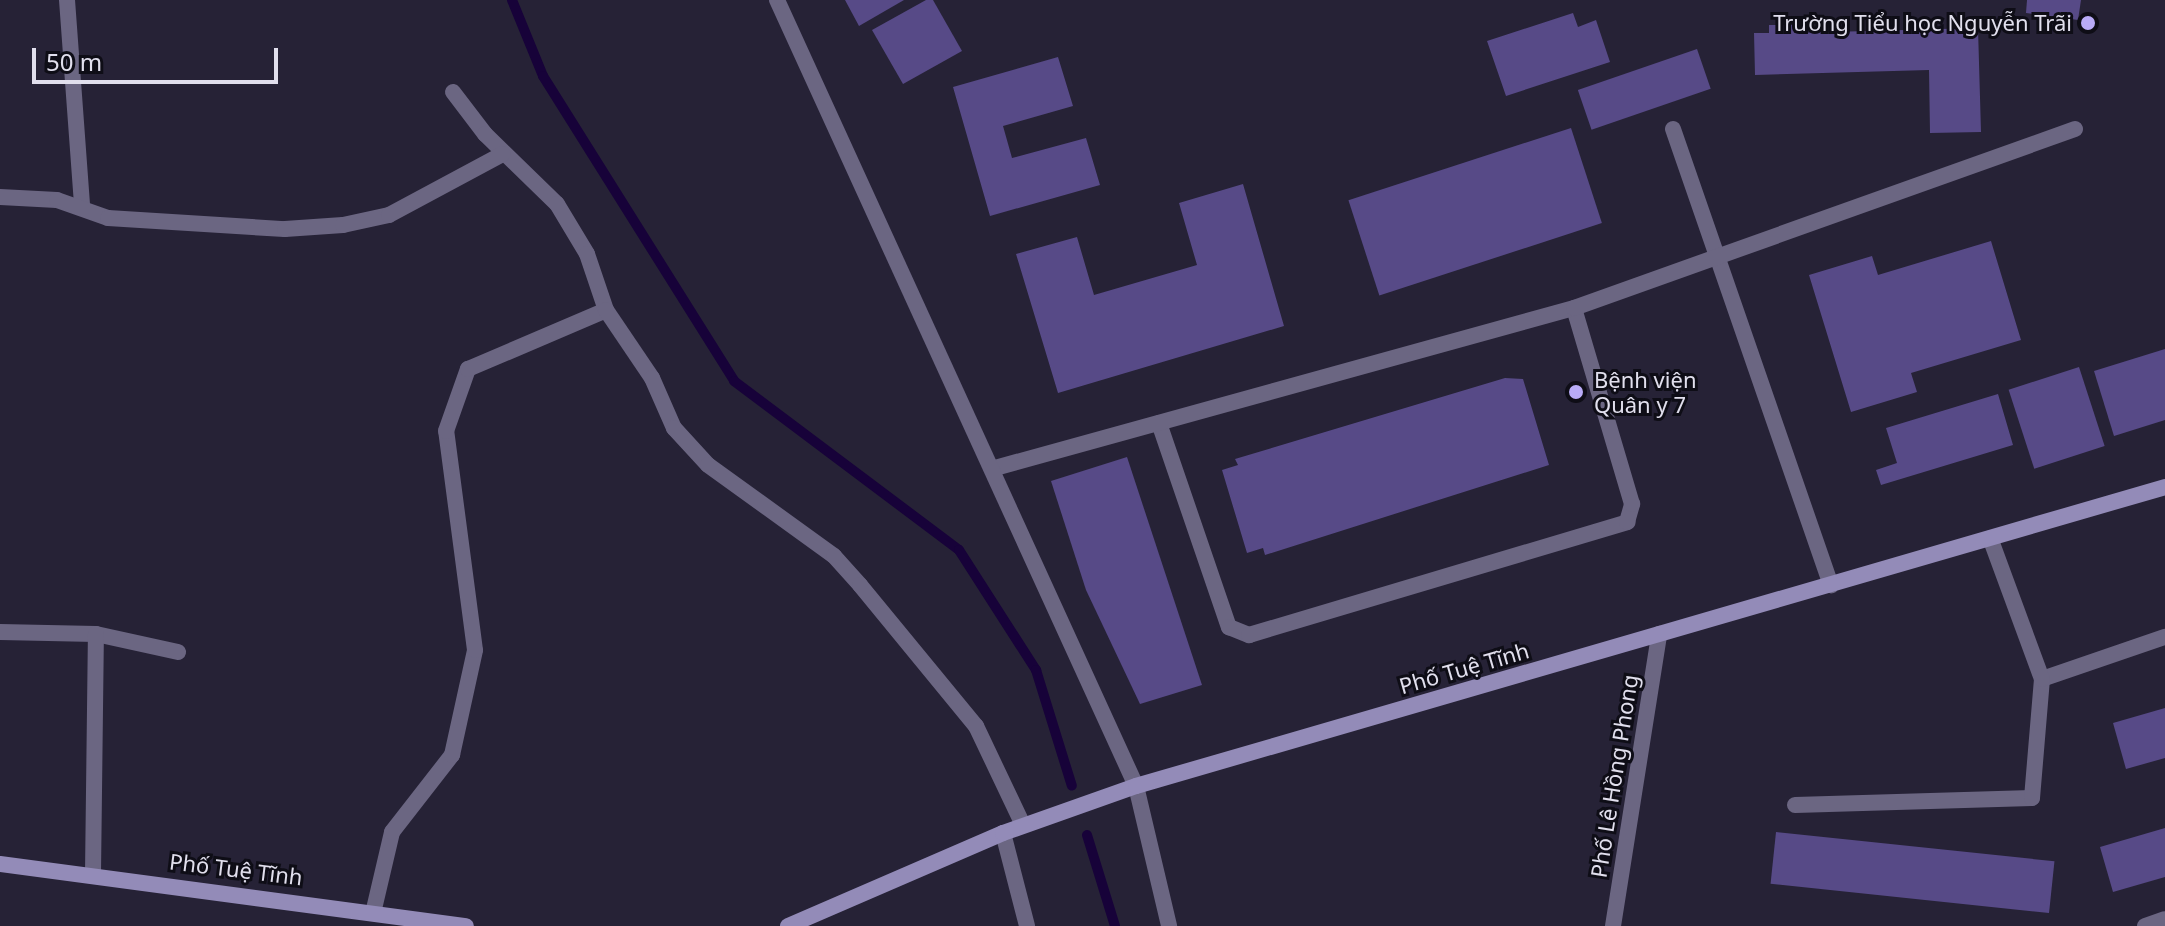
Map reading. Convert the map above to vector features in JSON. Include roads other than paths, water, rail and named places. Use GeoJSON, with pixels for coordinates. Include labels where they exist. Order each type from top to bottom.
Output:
{"type":"FeatureCollection","features":[{"type":"Feature","properties":{"kind":"street"},"geometry":{"type":"LineString","coordinates":[[67,0],[82,205]]}},
{"type":"Feature","properties":{"kind":"street"},"geometry":{"type":"LineString","coordinates":[[777,0],[995,468],[1136,786],[1169,926]]}},
{"type":"Feature","properties":{"kind":"street"},"geometry":{"type":"LineString","coordinates":[[453,92],[503,154],[557,204],[587,254],[606,310],[689,447],[834,556],[976,726],[1023,825]]}},
{"type":"Feature","properties":{"kind":"street"},"geometry":{"type":"LineString","coordinates":[[1673,129],[1714,259],[1831,585]]}},
{"type":"Feature","properties":{"kind":"street"},"geometry":{"type":"LineString","coordinates":[[995,468],[1574,308],[2075,129]]}},
{"type":"Feature","properties":{"kind":"street"},"geometry":{"type":"LineString","coordinates":[[0,197],[82,205],[108,218],[285,229],[343,225],[389,215],[503,154]]}},
{"type":"Feature","properties":{"kind":"street"},"geometry":{"type":"LineString","coordinates":[[1159,423],[1229,627],[1249,635],[1627,522],[1632,504],[1574,308]]}},
{"type":"Feature","properties":{"kind":"street"},"geometry":{"type":"LineString","coordinates":[[374,909],[392,832],[452,755],[475,650],[446,431],[468,369],[606,310]]}},
{"type":"Feature","properties":{"kind":"street","name":"Phố Tuệ Tĩnh"},"geometry":{"type":"LineString","coordinates":[[797,925],[1003,833],[1136,786],[2165,487]]}},
{"type":"Feature","properties":{"kind":"street"},"geometry":{"type":"LineString","coordinates":[[1795,805],[2032,798],[2042,679],[1990,538]]}},
{"type":"Feature","properties":{"kind":"street"},"geometry":{"type":"LineString","coordinates":[[0,632],[96,634],[178,652]]}},
{"type":"Feature","properties":{"kind":"street"},"geometry":{"type":"LineString","coordinates":[[93,873],[96,634]]}},
{"type":"Feature","properties":{"kind":"street","name":"Phố Lê Hồng Phong"},"geometry":{"type":"LineString","coordinates":[[1613,926],[1659,634]]}},
{"type":"Feature","properties":{"kind":"street"},"geometry":{"type":"LineString","coordinates":[[2042,679],[2165,637]]}},
{"type":"Feature","properties":{"kind":"street"},"geometry":{"type":"LineString","coordinates":[[1003,833],[1027,926]]}},
{"type":"Feature","properties":{"kind":"street","name":"Phố Tuệ Tĩnh"},"geometry":{"type":"LineString","coordinates":[[0,864],[374,909],[466,926]]}},
{"type":"Feature","properties":{"kind":"street"},"geometry":{"type":"LineString","coordinates":[[2145,926],[2165,919]]}},
{"type":"Feature","properties":{"kind":"waterway"},"geometry":{"type":"LineString","coordinates":[[512,0],[543,76],[734,381],[959,550],[1036,670],[1072,786]]}},
{"type":"Feature","properties":{"kind":"waterway"},"geometry":{"type":"LineString","coordinates":[[1087,835],[1115,926]]}},
{"type":"Feature","properties":{"kind":"place","name":"Trường Tiểu học Nguyễn Trãi"},"geometry":{"type":"Point","coordinates":[2088,23]}},
{"type":"Feature","properties":{"kind":"place","name":"Bệnh viện Quân y 7"},"geometry":{"type":"Point","coordinates":[1576,392]}}]}
